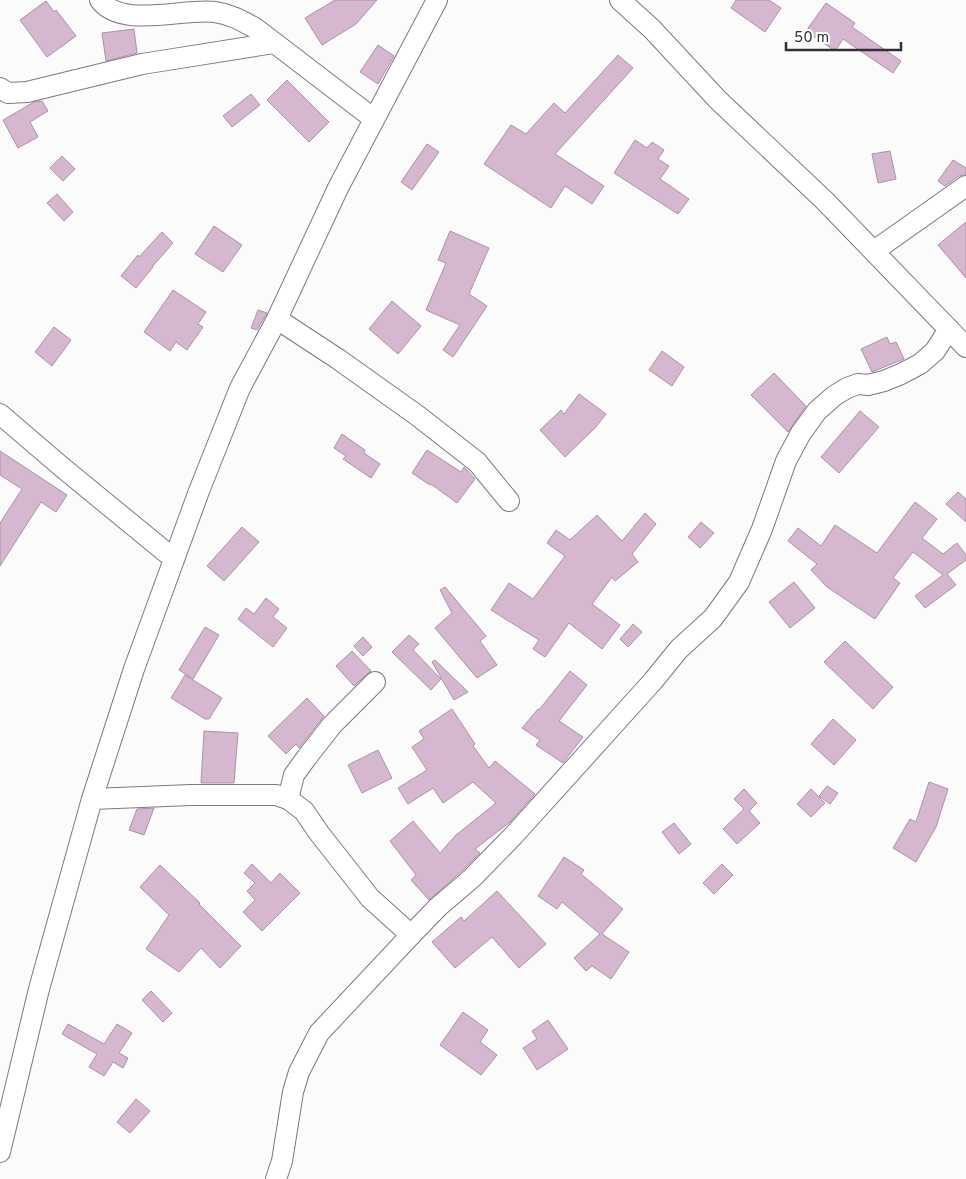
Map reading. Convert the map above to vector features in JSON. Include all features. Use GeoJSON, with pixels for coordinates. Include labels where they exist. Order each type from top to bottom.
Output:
{"type":"FeatureCollection","features":[{"type":"Feature","properties":{"kind":"street"},"geometry":{"type":"LineString","coordinates":[[100,0],[115,12],[134,16],[215,12],[234,16],[255,28],[374,119]]}},
{"type":"Feature","properties":{"kind":"street"},"geometry":{"type":"LineString","coordinates":[[0,1152],[39,989],[92,799],[134,669],[174,559],[240,388],[276,319],[338,188],[437,0]]}},
{"type":"Feature","properties":{"kind":"street"},"geometry":{"type":"LineString","coordinates":[[620,0],[652,29],[718,100],[874,251],[966,348]]}},
{"type":"Feature","properties":{"kind":"street"},"geometry":{"type":"LineString","coordinates":[[0,88],[8,93],[27,92],[142,64],[274,43]]}},
{"type":"Feature","properties":{"kind":"street"},"geometry":{"type":"LineString","coordinates":[[874,251],[966,186]]}},
{"type":"Feature","properties":{"kind":"street"},"geometry":{"type":"LineString","coordinates":[[276,319],[338,359],[433,427],[477,462],[509,502]]}},
{"type":"Feature","properties":{"kind":"street"},"geometry":{"type":"LineString","coordinates":[[276,1179],[283,1155],[299,1072],[319,1033],[438,907],[472,878],[514,835],[653,681],[679,649],[713,618],[739,582],[762,529],[786,461],[801,432],[818,411],[834,396],[847,388],[858,384],[884,381],[920,364],[935,351],[949,329]]}},
{"type":"Feature","properties":{"kind":"street"},"geometry":{"type":"LineString","coordinates":[[0,414],[174,559]]}},
{"type":"Feature","properties":{"kind":"street"},"geometry":{"type":"LineString","coordinates":[[288,799],[294,775],[307,757],[332,725],[374,682]]}},
{"type":"Feature","properties":{"kind":"street"},"geometry":{"type":"LineString","coordinates":[[92,799],[276,794],[288,799],[304,811],[370,898],[411,935]]}},
{"type":"Feature","properties":{"kind":"building"},"geometry":{"type":"Polygon","coordinates":[[[335,0],[377,0],[356,24],[322,45],[305,18],[335,0]]]}},
{"type":"Feature","properties":{"kind":"building"},"geometry":{"type":"Polygon","coordinates":[[[736,0],[769,0],[781,8],[765,32],[731,8],[736,0]]]}},
{"type":"Feature","properties":{"kind":"building"},"geometry":{"type":"Polygon","coordinates":[[[46,1],[54,12],[56,10],[76,36],[47,57],[20,20],[46,1]]]}},
{"type":"Feature","properties":{"kind":"building"},"geometry":{"type":"Polygon","coordinates":[[[826,3],[855,23],[852,27],[901,61],[893,73],[843,39],[835,51],[806,31],[826,3]]]}},
{"type":"Feature","properties":{"kind":"building"},"geometry":{"type":"Polygon","coordinates":[[[134,29],[137,53],[106,61],[102,33],[134,29]]]}},
{"type":"Feature","properties":{"kind":"building"},"geometry":{"type":"Polygon","coordinates":[[[378,45],[394,56],[378,84],[360,72],[378,45]]]}},
{"type":"Feature","properties":{"kind":"building"},"geometry":{"type":"Polygon","coordinates":[[[618,55],[633,68],[555,154],[604,186],[592,204],[565,186],[551,208],[484,164],[511,125],[526,134],[554,103],[565,113],[618,55]]]}},
{"type":"Feature","properties":{"kind":"building"},"geometry":{"type":"Polygon","coordinates":[[[287,80],[329,122],[309,142],[267,100],[287,80]]]}},
{"type":"Feature","properties":{"kind":"building"},"geometry":{"type":"Polygon","coordinates":[[[251,94],[260,105],[232,127],[223,116],[251,94]]]}},
{"type":"Feature","properties":{"kind":"building"},"geometry":{"type":"Polygon","coordinates":[[[42,101],[48,111],[30,122],[38,137],[18,148],[3,120],[34,102],[42,101]]]}},
{"type":"Feature","properties":{"kind":"building"},"geometry":{"type":"Polygon","coordinates":[[[635,140],[647,148],[652,142],[664,150],[658,159],[669,166],[660,179],[689,199],[678,214],[614,173],[635,140]]]}},
{"type":"Feature","properties":{"kind":"building"},"geometry":{"type":"Polygon","coordinates":[[[427,144],[439,152],[412,190],[401,182],[427,144]]]}},
{"type":"Feature","properties":{"kind":"building"},"geometry":{"type":"Polygon","coordinates":[[[890,151],[896,179],[878,183],[872,154],[890,151]]]}},
{"type":"Feature","properties":{"kind":"building"},"geometry":{"type":"Polygon","coordinates":[[[62,156],[75,169],[63,181],[50,168],[62,156]]]}},
{"type":"Feature","properties":{"kind":"building"},"geometry":{"type":"Polygon","coordinates":[[[953,160],[966,168],[966,174],[959,176],[945,186],[938,181],[953,160]]]}},
{"type":"Feature","properties":{"kind":"building"},"geometry":{"type":"Polygon","coordinates":[[[57,194],[73,212],[64,221],[47,203],[57,194]]]}},
{"type":"Feature","properties":{"kind":"building"},"geometry":{"type":"Polygon","coordinates":[[[966,222],[966,278],[938,245],[966,222]]]}},
{"type":"Feature","properties":{"kind":"building"},"geometry":{"type":"Polygon","coordinates":[[[214,226],[242,245],[223,272],[195,254],[214,226]]]}},
{"type":"Feature","properties":{"kind":"building"},"geometry":{"type":"Polygon","coordinates":[[[450,231],[489,248],[469,294],[487,306],[453,357],[443,350],[460,325],[426,310],[446,263],[438,260],[450,231]]]}},
{"type":"Feature","properties":{"kind":"building"},"geometry":{"type":"Polygon","coordinates":[[[162,232],[173,243],[136,288],[121,276],[138,255],[139,257],[162,232]]]}},
{"type":"Feature","properties":{"kind":"building"},"geometry":{"type":"Polygon","coordinates":[[[173,290],[206,312],[198,324],[203,327],[187,350],[176,342],[170,351],[144,332],[173,290]]]}},
{"type":"Feature","properties":{"kind":"building"},"geometry":{"type":"Polygon","coordinates":[[[392,301],[421,326],[398,354],[369,329],[392,301]]]}},
{"type":"Feature","properties":{"kind":"building"},"geometry":{"type":"Polygon","coordinates":[[[258,310],[267,313],[257,330],[251,328],[258,310]]]}},
{"type":"Feature","properties":{"kind":"building"},"geometry":{"type":"Polygon","coordinates":[[[54,327],[71,340],[52,366],[35,352],[54,327]]]}},
{"type":"Feature","properties":{"kind":"building"},"geometry":{"type":"Polygon","coordinates":[[[887,337],[890,344],[896,342],[904,359],[872,372],[861,349],[887,337]]]}},
{"type":"Feature","properties":{"kind":"building"},"geometry":{"type":"Polygon","coordinates":[[[662,351],[684,367],[672,386],[649,370],[662,351]]]}},
{"type":"Feature","properties":{"kind":"building"},"geometry":{"type":"Polygon","coordinates":[[[774,373],[806,406],[788,432],[751,395],[774,373]]]}},
{"type":"Feature","properties":{"kind":"building"},"geometry":{"type":"Polygon","coordinates":[[[579,394],[606,414],[595,428],[565,457],[540,430],[561,410],[564,414],[579,394]]]}},
{"type":"Feature","properties":{"kind":"building"},"geometry":{"type":"Polygon","coordinates":[[[860,411],[879,427],[839,473],[821,457],[860,411]]]}},
{"type":"Feature","properties":{"kind":"building"},"geometry":{"type":"Polygon","coordinates":[[[342,434],[365,450],[364,453],[380,464],[371,478],[343,459],[346,456],[334,448],[342,434]]]}},
{"type":"Feature","properties":{"kind":"building"},"geometry":{"type":"Polygon","coordinates":[[[427,450],[461,472],[464,467],[475,479],[457,503],[412,473],[427,450]]]}},
{"type":"Feature","properties":{"kind":"building"},"geometry":{"type":"Polygon","coordinates":[[[0,451],[67,495],[56,512],[41,502],[0,566],[0,523],[22,489],[0,475],[0,451]]]}},
{"type":"Feature","properties":{"kind":"building"},"geometry":{"type":"Polygon","coordinates":[[[958,492],[966,499],[966,522],[946,504],[958,492]]]}},
{"type":"Feature","properties":{"kind":"building"},"geometry":{"type":"Polygon","coordinates":[[[915,502],[937,519],[922,538],[943,554],[957,543],[966,555],[966,560],[947,574],[956,585],[925,608],[915,596],[943,575],[913,552],[893,578],[900,583],[875,619],[827,587],[811,570],[817,564],[788,541],[798,528],[821,546],[835,525],[877,553],[915,502]]]}},
{"type":"Feature","properties":{"kind":"building"},"geometry":{"type":"Polygon","coordinates":[[[645,513],[656,524],[632,554],[638,562],[615,581],[612,577],[592,604],[620,625],[602,649],[569,623],[545,657],[533,649],[539,640],[491,610],[509,583],[533,599],[565,556],[547,543],[556,530],[570,540],[597,515],[622,541],[645,513]]]}},
{"type":"Feature","properties":{"kind":"building"},"geometry":{"type":"Polygon","coordinates":[[[701,522],[714,533],[700,548],[688,537],[701,522]]]}},
{"type":"Feature","properties":{"kind":"building"},"geometry":{"type":"Polygon","coordinates":[[[242,527],[259,542],[224,581],[207,566],[242,527]]]}},
{"type":"Feature","properties":{"kind":"building"},"geometry":{"type":"Polygon","coordinates":[[[794,582],[815,608],[790,628],[769,602],[794,582]]]}},
{"type":"Feature","properties":{"kind":"building"},"geometry":{"type":"Polygon","coordinates":[[[445,587],[486,636],[480,641],[497,665],[477,678],[435,628],[452,613],[440,590],[445,587]]]}},
{"type":"Feature","properties":{"kind":"building"},"geometry":{"type":"Polygon","coordinates":[[[266,598],[279,609],[273,617],[287,628],[273,647],[238,619],[246,608],[254,614],[266,598]]]}},
{"type":"Feature","properties":{"kind":"building"},"geometry":{"type":"Polygon","coordinates":[[[633,624],[642,632],[628,647],[620,639],[633,624]]]}},
{"type":"Feature","properties":{"kind":"building"},"geometry":{"type":"Polygon","coordinates":[[[205,627],[219,635],[193,679],[179,670],[205,627]]]}},
{"type":"Feature","properties":{"kind":"building"},"geometry":{"type":"Polygon","coordinates":[[[409,635],[419,644],[413,650],[441,679],[431,690],[392,652],[409,635]]]}},
{"type":"Feature","properties":{"kind":"building"},"geometry":{"type":"Polygon","coordinates":[[[363,637],[372,647],[363,656],[354,646],[363,637]]]}},
{"type":"Feature","properties":{"kind":"building"},"geometry":{"type":"Polygon","coordinates":[[[845,641],[893,687],[873,709],[824,662],[845,641]]]}},
{"type":"Feature","properties":{"kind":"building"},"geometry":{"type":"Polygon","coordinates":[[[352,651],[371,671],[354,686],[336,666],[352,651]]]}},
{"type":"Feature","properties":{"kind":"building"},"geometry":{"type":"Polygon","coordinates":[[[435,660],[468,692],[454,700],[432,662],[435,660]]]}},
{"type":"Feature","properties":{"kind":"building"},"geometry":{"type":"Polygon","coordinates":[[[570,671],[587,685],[559,721],[583,737],[563,763],[536,745],[540,740],[522,728],[570,671]]]}},
{"type":"Feature","properties":{"kind":"building"},"geometry":{"type":"Polygon","coordinates":[[[185,675],[222,698],[209,719],[205,719],[171,698],[185,675]]]}},
{"type":"Feature","properties":{"kind":"building"},"geometry":{"type":"Polygon","coordinates":[[[307,698],[324,716],[299,748],[296,744],[286,754],[268,736],[307,698]]]}},
{"type":"Feature","properties":{"kind":"building"},"geometry":{"type":"Polygon","coordinates":[[[452,709],[475,744],[473,746],[489,768],[495,761],[535,794],[510,822],[475,849],[480,853],[429,900],[411,880],[416,875],[390,841],[413,821],[440,853],[456,835],[496,803],[473,782],[443,803],[433,788],[408,804],[398,788],[427,770],[412,747],[424,739],[419,731],[452,709]]]}},
{"type":"Feature","properties":{"kind":"building"},"geometry":{"type":"Polygon","coordinates":[[[833,719],[856,740],[834,765],[811,744],[833,719]]]}},
{"type":"Feature","properties":{"kind":"building"},"geometry":{"type":"Polygon","coordinates":[[[204,731],[238,733],[234,783],[201,783],[204,731]]]}},
{"type":"Feature","properties":{"kind":"building"},"geometry":{"type":"Polygon","coordinates":[[[378,750],[392,778],[362,793],[348,765],[378,750]]]}},
{"type":"Feature","properties":{"kind":"building"},"geometry":{"type":"Polygon","coordinates":[[[929,782],[948,789],[936,827],[916,862],[893,848],[910,819],[916,822],[929,782]]]}},
{"type":"Feature","properties":{"kind":"building"},"geometry":{"type":"Polygon","coordinates":[[[827,786],[838,793],[830,804],[819,796],[827,786]]]}},
{"type":"Feature","properties":{"kind":"building"},"geometry":{"type":"Polygon","coordinates":[[[744,789],[757,803],[749,811],[760,823],[737,844],[723,829],[744,809],[734,799],[744,789]]]}},
{"type":"Feature","properties":{"kind":"building"},"geometry":{"type":"Polygon","coordinates":[[[811,789],[825,803],[811,817],[797,804],[811,789]]]}},
{"type":"Feature","properties":{"kind":"building"},"geometry":{"type":"Polygon","coordinates":[[[154,808],[144,835],[129,830],[137,809],[154,808]]]}},
{"type":"Feature","properties":{"kind":"building"},"geometry":{"type":"Polygon","coordinates":[[[674,823],[691,844],[679,854],[662,832],[674,823]]]}},
{"type":"Feature","properties":{"kind":"building"},"geometry":{"type":"Polygon","coordinates":[[[564,857],[584,870],[581,874],[623,909],[602,934],[629,952],[611,979],[592,966],[586,971],[574,958],[600,934],[562,902],[557,909],[538,896],[564,857]]]}},
{"type":"Feature","properties":{"kind":"building"},"geometry":{"type":"Polygon","coordinates":[[[252,864],[271,883],[280,873],[300,893],[262,931],[243,912],[255,900],[247,891],[255,883],[244,873],[252,864]]]}},
{"type":"Feature","properties":{"kind":"building"},"geometry":{"type":"Polygon","coordinates":[[[722,864],[733,875],[714,894],[703,883],[722,864]]]}},
{"type":"Feature","properties":{"kind":"building"},"geometry":{"type":"Polygon","coordinates":[[[160,865],[241,946],[220,968],[201,948],[179,972],[146,949],[169,915],[140,887],[160,865]]]}},
{"type":"Feature","properties":{"kind":"building"},"geometry":{"type":"Polygon","coordinates":[[[497,891],[546,944],[519,968],[492,937],[455,968],[432,942],[461,917],[464,921],[497,891]]]}},
{"type":"Feature","properties":{"kind":"building"},"geometry":{"type":"Polygon","coordinates":[[[151,991],[172,1013],[163,1022],[142,1000],[151,991]]]}},
{"type":"Feature","properties":{"kind":"building"},"geometry":{"type":"Polygon","coordinates":[[[463,1012],[488,1030],[480,1042],[497,1055],[481,1075],[440,1045],[463,1012]]]}},
{"type":"Feature","properties":{"kind":"building"},"geometry":{"type":"Polygon","coordinates":[[[548,1020],[568,1049],[537,1070],[523,1048],[537,1039],[532,1031],[548,1020]]]}},
{"type":"Feature","properties":{"kind":"building"},"geometry":{"type":"Polygon","coordinates":[[[68,1024],[104,1044],[117,1024],[132,1033],[119,1053],[128,1058],[123,1068],[113,1062],[104,1076],[89,1067],[97,1054],[62,1034],[68,1024]]]}},
{"type":"Feature","properties":{"kind":"building"},"geometry":{"type":"Polygon","coordinates":[[[136,1099],[150,1111],[130,1133],[117,1122],[136,1099]]]}}]}
